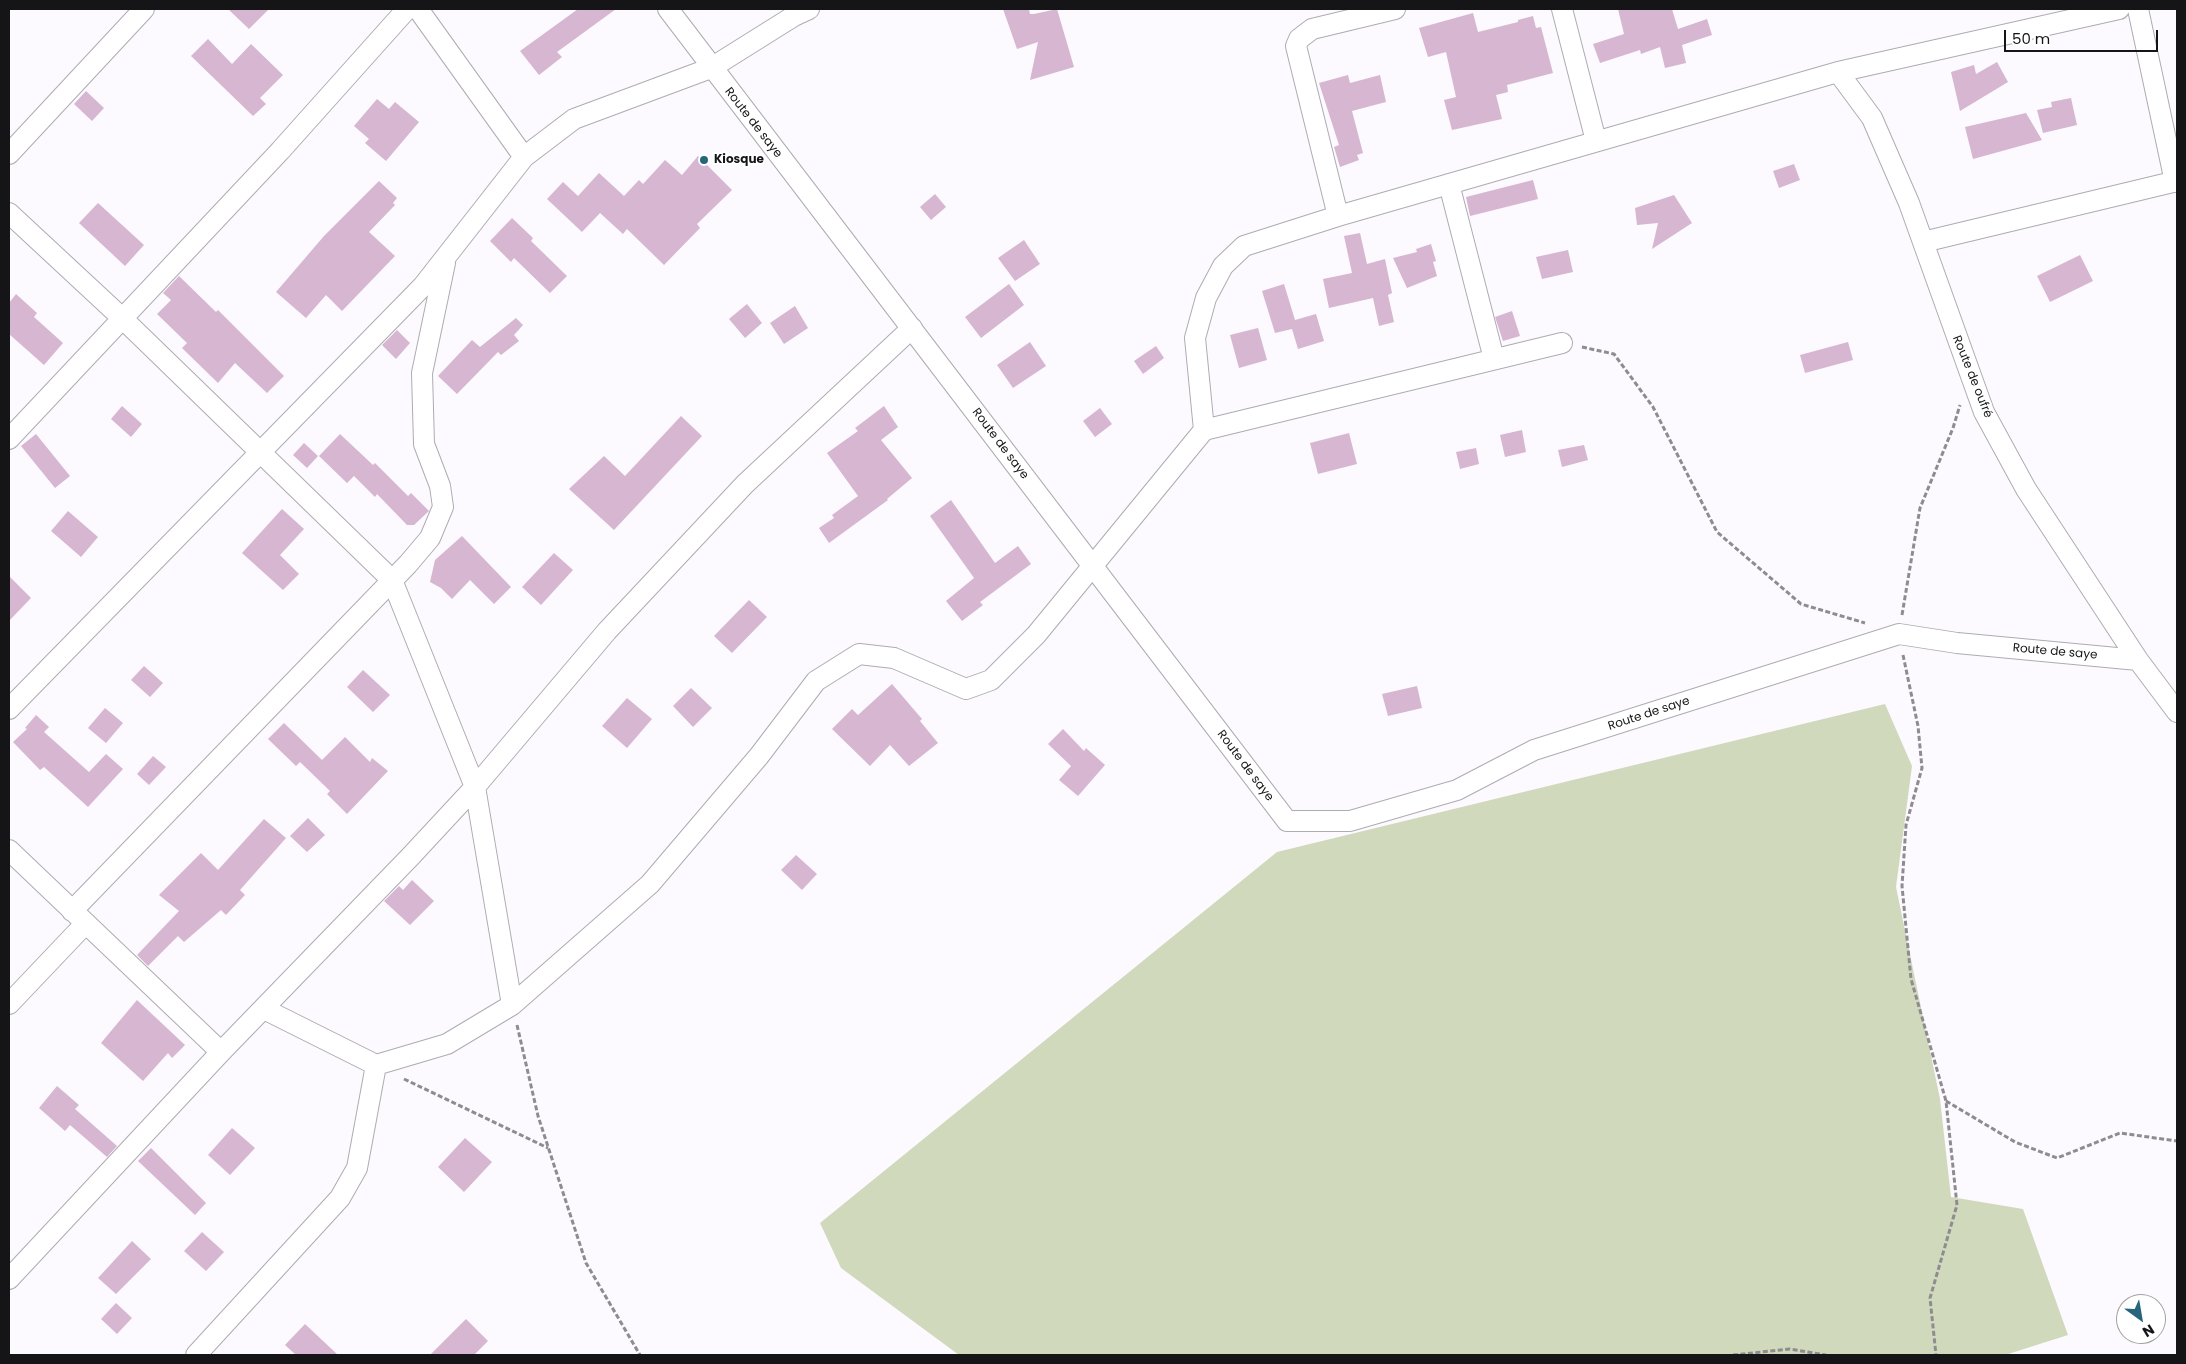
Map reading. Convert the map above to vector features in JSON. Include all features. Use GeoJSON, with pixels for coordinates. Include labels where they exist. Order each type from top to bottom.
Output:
{"type":"FeatureCollection","features":[{"type":"Feature","properties":{"kind":"street"},"geometry":{"type":"LineString","coordinates":[[9,154],[144,9]]}},
{"type":"Feature","properties":{"kind":"street"},"geometry":{"type":"LineString","coordinates":[[9,439],[280,151],[407,9]]}},
{"type":"Feature","properties":{"kind":"street"},"geometry":{"type":"LineString","coordinates":[[418,9],[524,157]]}},
{"type":"Feature","properties":{"kind":"street","name":"Route de saye"},"geometry":{"type":"LineString","coordinates":[[668,9],[711,68],[912,328],[1287,821],[1350,821],[1457,790],[1534,750],[1899,634],[1957,643],[2138,660]]}},
{"type":"Feature","properties":{"kind":"street"},"geometry":{"type":"LineString","coordinates":[[9,709],[423,286],[524,157],[574,119],[711,68],[794,16],[809,9]]}},
{"type":"Feature","properties":{"kind":"street"},"geometry":{"type":"LineString","coordinates":[[1338,216],[1296,46],[1299,39],[1312,29],[1395,9]]}},
{"type":"Feature","properties":{"kind":"street"},"geometry":{"type":"LineString","coordinates":[[1562,9],[1596,141]]}},
{"type":"Feature","properties":{"kind":"street"},"geometry":{"type":"LineString","coordinates":[[1204,430],[1195,338],[1206,298],[1224,266],[1244,246],[1338,216],[1838,72],[2120,9]]}},
{"type":"Feature","properties":{"kind":"street"},"geometry":{"type":"LineString","coordinates":[[1923,242],[2176,182],[2138,9]]}},
{"type":"Feature","properties":{"kind":"street","name":"Route de oufré"},"geometry":{"type":"LineString","coordinates":[[1838,72],[1872,118],[1923,242],[1984,412],[2026,488],[2138,660],[2177,712]]}},
{"type":"Feature","properties":{"kind":"street"},"geometry":{"type":"LineString","coordinates":[[1449,184],[1494,360]]}},
{"type":"Feature","properties":{"kind":"street"},"geometry":{"type":"LineString","coordinates":[[9,213],[122,318],[392,580],[475,786],[512,1005]]}},
{"type":"Feature","properties":{"kind":"street"},"geometry":{"type":"LineString","coordinates":[[9,1004],[79,917],[430,538],[443,507],[440,486],[424,444],[422,373],[446,257]]}},
{"type":"Feature","properties":{"kind":"street"},"geometry":{"type":"LineString","coordinates":[[9,1279],[220,1052],[264,1009],[475,786],[607,631],[745,484],[912,328]]}},
{"type":"Feature","properties":{"kind":"street"},"geometry":{"type":"LineString","coordinates":[[264,1009],[376,1066],[447,1044],[512,1005],[650,884],[759,756],[816,680],[859,654],[894,658],[966,689],[991,680],[1036,635],[1204,430],[1562,343]]}},
{"type":"Feature","properties":{"kind":"street"},"geometry":{"type":"LineString","coordinates":[[9,850],[220,1052]]}},
{"type":"Feature","properties":{"kind":"street"},"geometry":{"type":"LineString","coordinates":[[196,1355],[301,1244],[340,1198],[357,1168],[376,1066]]}},
{"type":"Feature","properties":{"kind":"path"},"geometry":{"type":"LineString","coordinates":[[1562,343],[1614,354],[1653,407],[1717,532],[1801,604],[1899,634]]}},
{"type":"Feature","properties":{"kind":"path"},"geometry":{"type":"LineString","coordinates":[[1936,1355],[1930,1298],[1956,1205],[1946,1101],[1910,970],[1902,886],[1906,825],[1922,768],[1918,726],[1899,634],[1920,508],[1954,428],[1970,374]]}},
{"type":"Feature","properties":{"kind":"path"},"geometry":{"type":"LineString","coordinates":[[512,1005],[538,1116],[586,1263],[640,1355]]}},
{"type":"Feature","properties":{"kind":"path"},"geometry":{"type":"LineString","coordinates":[[376,1066],[548,1148]]}},
{"type":"Feature","properties":{"kind":"path"},"geometry":{"type":"LineString","coordinates":[[1946,1101],[2015,1142],[2057,1158],[2120,1133],[2177,1140]]}},
{"type":"Feature","properties":{"kind":"path"},"geometry":{"type":"LineString","coordinates":[[1733,1355],[1790,1348],[1826,1355]]}},
{"type":"Feature","properties":{"kind":"green space"},"geometry":{"type":"Polygon","coordinates":[[[1885,704],[1912,766],[1896,887],[1940,1099],[1951,1197],[2023,1209],[2068,1335],[2005,1355],[959,1355],[841,1268],[820,1223],[1277,852],[1885,704]]]}},
{"type":"Feature","properties":{"kind":"building"},"geometry":{"type":"Polygon","coordinates":[[[228,9],[269,9],[249,29],[228,9]]]}},
{"type":"Feature","properties":{"kind":"building"},"geometry":{"type":"Polygon","coordinates":[[[578,9],[616,9],[557,52],[562,57],[539,75],[520,51],[578,9]]]}},
{"type":"Feature","properties":{"kind":"building"},"geometry":{"type":"Polygon","coordinates":[[[1003,9],[1029,9],[1030,14],[1034,14],[1057,9],[1074,67],[1030,80],[1038,42],[1017,49],[1003,9]]]}},
{"type":"Feature","properties":{"kind":"building"},"geometry":{"type":"Polygon","coordinates":[[[1618,9],[1672,9],[1678,29],[1707,19],[1712,35],[1682,45],[1686,63],[1665,68],[1660,47],[1641,54],[1640,50],[1600,63],[1593,44],[1624,34],[1618,9]]]}},
{"type":"Feature","properties":{"kind":"building"},"geometry":{"type":"Polygon","coordinates":[[[1473,13],[1478,32],[1518,22],[1518,20],[1533,16],[1536,28],[1541,27],[1553,73],[1507,85],[1508,92],[1496,95],[1502,119],[1452,130],[1444,100],[1456,97],[1446,52],[1428,57],[1419,28],[1473,13]]]}},
{"type":"Feature","properties":{"kind":"building"},"geometry":{"type":"Polygon","coordinates":[[[208,39],[232,64],[251,44],[283,75],[260,98],[266,104],[253,116],[191,56],[208,39]]]}},
{"type":"Feature","properties":{"kind":"building"},"geometry":{"type":"Polygon","coordinates":[[[1997,62],[2008,82],[1960,111],[1951,72],[1974,65],[1976,74],[1997,62]]]}},
{"type":"Feature","properties":{"kind":"building"},"geometry":{"type":"Polygon","coordinates":[[[1348,75],[1350,83],[1380,75],[1386,102],[1352,111],[1363,153],[1357,155],[1359,160],[1340,167],[1334,147],[1339,145],[1319,83],[1348,75]]]}},
{"type":"Feature","properties":{"kind":"building"},"geometry":{"type":"Polygon","coordinates":[[[86,91],[104,108],[92,121],[74,104],[86,91]]]}},
{"type":"Feature","properties":{"kind":"building"},"geometry":{"type":"Polygon","coordinates":[[[2071,98],[2077,125],[2043,133],[2037,110],[2052,107],[2051,102],[2071,98]]]}},
{"type":"Feature","properties":{"kind":"building"},"geometry":{"type":"Polygon","coordinates":[[[377,99],[389,109],[395,102],[419,122],[386,161],[365,143],[369,139],[354,126],[377,99]]]}},
{"type":"Feature","properties":{"kind":"building"},"geometry":{"type":"Polygon","coordinates":[[[2026,113],[2042,140],[1973,159],[1965,127],[2026,113]]]}},
{"type":"Feature","properties":{"kind":"building"},"geometry":{"type":"Polygon","coordinates":[[[698,156],[732,190],[697,224],[700,228],[664,265],[627,229],[623,234],[600,213],[582,232],[547,199],[563,182],[578,196],[599,173],[624,196],[639,180],[643,184],[665,160],[682,175],[698,156]]]}},
{"type":"Feature","properties":{"kind":"building"},"geometry":{"type":"Polygon","coordinates":[[[1794,164],[1800,180],[1779,188],[1773,171],[1794,164]]]}},
{"type":"Feature","properties":{"kind":"building"},"geometry":{"type":"Polygon","coordinates":[[[1533,180],[1538,199],[1470,216],[1466,197],[1533,180]]]}},
{"type":"Feature","properties":{"kind":"building"},"geometry":{"type":"Polygon","coordinates":[[[379,181],[397,198],[393,203],[395,205],[369,232],[395,256],[342,311],[326,295],[306,318],[276,292],[324,236],[379,181]]]}},
{"type":"Feature","properties":{"kind":"building"},"geometry":{"type":"Polygon","coordinates":[[[935,194],[946,207],[931,220],[920,207],[935,194]]]}},
{"type":"Feature","properties":{"kind":"building"},"geometry":{"type":"Polygon","coordinates":[[[1674,195],[1692,223],[1652,249],[1658,223],[1637,225],[1635,208],[1674,195]]]}},
{"type":"Feature","properties":{"kind":"building"},"geometry":{"type":"Polygon","coordinates":[[[98,203],[144,245],[125,266],[79,223],[98,203]]]}},
{"type":"Feature","properties":{"kind":"building"},"geometry":{"type":"Polygon","coordinates":[[[512,218],[533,238],[531,241],[567,276],[550,293],[514,258],[511,262],[490,241],[512,218]]]}},
{"type":"Feature","properties":{"kind":"building"},"geometry":{"type":"Polygon","coordinates":[[[1360,233],[1367,264],[1385,259],[1392,293],[1388,295],[1394,322],[1379,326],[1373,298],[1329,308],[1323,279],[1352,273],[1344,236],[1360,233]]]}},
{"type":"Feature","properties":{"kind":"building"},"geometry":{"type":"Polygon","coordinates":[[[1024,240],[1040,264],[1015,281],[998,258],[1024,240]]]}},
{"type":"Feature","properties":{"kind":"building"},"geometry":{"type":"Polygon","coordinates":[[[1431,244],[1436,261],[1433,262],[1437,276],[1407,288],[1393,258],[1417,252],[1416,249],[1431,244]]]}},
{"type":"Feature","properties":{"kind":"building"},"geometry":{"type":"Polygon","coordinates":[[[1568,250],[1573,272],[1542,279],[1536,257],[1568,250]]]}},
{"type":"Feature","properties":{"kind":"building"},"geometry":{"type":"Polygon","coordinates":[[[2080,255],[2093,281],[2050,302],[2037,276],[2080,255]]]}},
{"type":"Feature","properties":{"kind":"building"},"geometry":{"type":"Polygon","coordinates":[[[179,276],[216,312],[218,310],[284,376],[267,393],[235,363],[218,383],[182,348],[187,343],[157,314],[171,300],[163,293],[179,276]]]}},
{"type":"Feature","properties":{"kind":"building"},"geometry":{"type":"Polygon","coordinates":[[[1009,284],[1024,305],[981,338],[965,317],[1009,284]]]}},
{"type":"Feature","properties":{"kind":"building"},"geometry":{"type":"Polygon","coordinates":[[[1284,284],[1295,320],[1316,314],[1324,341],[1298,349],[1292,329],[1275,333],[1262,291],[1284,284]]]}},
{"type":"Feature","properties":{"kind":"building"},"geometry":{"type":"Polygon","coordinates":[[[16,294],[37,313],[34,317],[63,343],[44,365],[9,334],[9,303],[16,294]]]}},
{"type":"Feature","properties":{"kind":"building"},"geometry":{"type":"Polygon","coordinates":[[[747,304],[762,323],[745,338],[729,319],[747,304]]]}},
{"type":"Feature","properties":{"kind":"building"},"geometry":{"type":"Polygon","coordinates":[[[795,306],[808,328],[784,344],[770,323],[795,306]]]}},
{"type":"Feature","properties":{"kind":"building"},"geometry":{"type":"Polygon","coordinates":[[[1512,311],[1520,336],[1503,341],[1495,317],[1512,311]]]}},
{"type":"Feature","properties":{"kind":"building"},"geometry":{"type":"Polygon","coordinates":[[[516,318],[523,325],[514,335],[519,341],[501,355],[498,352],[457,394],[438,376],[472,340],[480,347],[516,318]]]}},
{"type":"Feature","properties":{"kind":"building"},"geometry":{"type":"Polygon","coordinates":[[[1258,328],[1267,360],[1239,368],[1230,335],[1258,328]]]}},
{"type":"Feature","properties":{"kind":"building"},"geometry":{"type":"Polygon","coordinates":[[[397,330],[410,343],[396,359],[382,345],[397,330]]]}},
{"type":"Feature","properties":{"kind":"building"},"geometry":{"type":"Polygon","coordinates":[[[1030,342],[1046,366],[1013,388],[997,365],[1030,342]]]}},
{"type":"Feature","properties":{"kind":"building"},"geometry":{"type":"Polygon","coordinates":[[[1848,342],[1853,360],[1805,373],[1800,355],[1848,342]]]}},
{"type":"Feature","properties":{"kind":"building"},"geometry":{"type":"Polygon","coordinates":[[[1156,346],[1164,358],[1143,374],[1134,361],[1156,346]]]}},
{"type":"Feature","properties":{"kind":"building"},"geometry":{"type":"Polygon","coordinates":[[[122,406],[142,424],[131,437],[111,419],[122,406]]]}},
{"type":"Feature","properties":{"kind":"building"},"geometry":{"type":"Polygon","coordinates":[[[884,406],[898,427],[881,440],[912,478],[888,500],[829,543],[819,528],[834,518],[832,515],[858,496],[827,453],[858,431],[855,428],[884,406]]]}},
{"type":"Feature","properties":{"kind":"building"},"geometry":{"type":"Polygon","coordinates":[[[1100,408],[1112,424],[1095,437],[1083,421],[1100,408]]]}},
{"type":"Feature","properties":{"kind":"building"},"geometry":{"type":"Polygon","coordinates":[[[681,416],[702,436],[614,530],[569,489],[604,456],[625,476],[681,416]]]}},
{"type":"Feature","properties":{"kind":"building"},"geometry":{"type":"Polygon","coordinates":[[[1522,430],[1526,452],[1505,457],[1500,435],[1522,430]]]}},
{"type":"Feature","properties":{"kind":"building"},"geometry":{"type":"Polygon","coordinates":[[[1349,433],[1357,464],[1318,474],[1310,443],[1349,433]]]}},
{"type":"Feature","properties":{"kind":"building"},"geometry":{"type":"Polygon","coordinates":[[[36,434],[70,476],[55,488],[21,446],[36,434]]]}},
{"type":"Feature","properties":{"kind":"building"},"geometry":{"type":"Polygon","coordinates":[[[340,434],[373,465],[375,463],[408,496],[411,493],[429,511],[414,525],[407,525],[377,494],[375,497],[354,476],[347,483],[319,456],[340,434]]]}},
{"type":"Feature","properties":{"kind":"building"},"geometry":{"type":"Polygon","coordinates":[[[304,443],[318,456],[307,468],[293,455],[304,443]]]}},
{"type":"Feature","properties":{"kind":"building"},"geometry":{"type":"Polygon","coordinates":[[[1584,445],[1588,460],[1562,467],[1558,450],[1584,445]]]}},
{"type":"Feature","properties":{"kind":"building"},"geometry":{"type":"Polygon","coordinates":[[[1476,448],[1479,464],[1460,469],[1456,452],[1476,448]]]}},
{"type":"Feature","properties":{"kind":"building"},"geometry":{"type":"Polygon","coordinates":[[[951,500],[995,563],[1018,546],[1031,564],[980,602],[983,605],[962,621],[946,601],[974,578],[930,516],[951,500]]]}},
{"type":"Feature","properties":{"kind":"building"},"geometry":{"type":"Polygon","coordinates":[[[282,509],[304,529],[280,555],[299,574],[283,590],[242,553],[282,509]]]}},
{"type":"Feature","properties":{"kind":"building"},"geometry":{"type":"Polygon","coordinates":[[[68,511],[98,537],[81,557],[51,531],[68,511]]]}},
{"type":"Feature","properties":{"kind":"building"},"geometry":{"type":"Polygon","coordinates":[[[462,536],[511,587],[494,604],[470,580],[452,599],[441,588],[430,582],[435,560],[462,536]]]}},
{"type":"Feature","properties":{"kind":"building"},"geometry":{"type":"Polygon","coordinates":[[[554,553],[573,570],[541,605],[522,587],[554,553]]]}},
{"type":"Feature","properties":{"kind":"building"},"geometry":{"type":"Polygon","coordinates":[[[9,576],[31,598],[9,621],[9,576]]]}},
{"type":"Feature","properties":{"kind":"building"},"geometry":{"type":"Polygon","coordinates":[[[749,600],[767,617],[732,653],[714,636],[749,600]]]}},
{"type":"Feature","properties":{"kind":"building"},"geometry":{"type":"Polygon","coordinates":[[[144,666],[163,683],[150,697],[131,680],[144,666]]]}},
{"type":"Feature","properties":{"kind":"building"},"geometry":{"type":"Polygon","coordinates":[[[363,670],[390,695],[373,712],[347,687],[363,670]]]}},
{"type":"Feature","properties":{"kind":"building"},"geometry":{"type":"Polygon","coordinates":[[[892,684],[922,719],[920,721],[938,743],[909,766],[890,745],[870,766],[832,729],[852,709],[858,715],[892,684]]]}},
{"type":"Feature","properties":{"kind":"building"},"geometry":{"type":"Polygon","coordinates":[[[1417,686],[1422,708],[1388,716],[1382,694],[1417,686]]]}},
{"type":"Feature","properties":{"kind":"building"},"geometry":{"type":"Polygon","coordinates":[[[691,688],[712,708],[693,727],[673,706],[691,688]]]}},
{"type":"Feature","properties":{"kind":"building"},"geometry":{"type":"Polygon","coordinates":[[[627,698],[652,719],[627,748],[602,726],[627,698]]]}},
{"type":"Feature","properties":{"kind":"building"},"geometry":{"type":"Polygon","coordinates":[[[105,708],[123,723],[106,743],[88,728],[105,708]]]}},
{"type":"Feature","properties":{"kind":"building"},"geometry":{"type":"Polygon","coordinates":[[[36,715],[49,727],[44,732],[89,772],[106,754],[123,769],[88,807],[44,767],[40,770],[13,742],[27,729],[25,728],[36,715]]]}},
{"type":"Feature","properties":{"kind":"building"},"geometry":{"type":"Polygon","coordinates":[[[284,723],[322,760],[345,737],[370,762],[372,758],[388,771],[347,814],[327,794],[330,791],[300,762],[296,766],[268,739],[284,723]]]}},
{"type":"Feature","properties":{"kind":"building"},"geometry":{"type":"Polygon","coordinates":[[[1063,729],[1084,751],[1086,748],[1105,765],[1078,796],[1059,780],[1071,766],[1048,744],[1063,729]]]}},
{"type":"Feature","properties":{"kind":"building"},"geometry":{"type":"Polygon","coordinates":[[[153,756],[166,767],[149,785],[137,774],[153,756]]]}},
{"type":"Feature","properties":{"kind":"building"},"geometry":{"type":"Polygon","coordinates":[[[308,818],[325,835],[307,852],[290,836],[308,818]]]}},
{"type":"Feature","properties":{"kind":"building"},"geometry":{"type":"Polygon","coordinates":[[[264,819],[286,838],[240,890],[245,895],[226,915],[221,910],[184,942],[178,936],[148,966],[137,955],[179,911],[159,895],[201,853],[218,870],[264,819]]]}},
{"type":"Feature","properties":{"kind":"building"},"geometry":{"type":"Polygon","coordinates":[[[796,855],[817,874],[802,890],[781,870],[796,855]]]}},
{"type":"Feature","properties":{"kind":"building"},"geometry":{"type":"Polygon","coordinates":[[[412,880],[434,901],[410,925],[384,901],[399,886],[403,890],[412,880]]]}},
{"type":"Feature","properties":{"kind":"building"},"geometry":{"type":"Polygon","coordinates":[[[137,1000],[185,1045],[172,1058],[168,1053],[143,1081],[101,1043],[137,1000]]]}},
{"type":"Feature","properties":{"kind":"building"},"geometry":{"type":"Polygon","coordinates":[[[57,1086],[79,1105],[75,1109],[117,1146],[107,1157],[70,1125],[65,1131],[39,1108],[57,1086]]]}},
{"type":"Feature","properties":{"kind":"building"},"geometry":{"type":"Polygon","coordinates":[[[232,1128],[255,1148],[230,1175],[208,1155],[232,1128]]]}},
{"type":"Feature","properties":{"kind":"building"},"geometry":{"type":"Polygon","coordinates":[[[465,1138],[492,1162],[464,1192],[438,1167],[465,1138]]]}},
{"type":"Feature","properties":{"kind":"building"},"geometry":{"type":"Polygon","coordinates":[[[151,1148],[206,1203],[195,1215],[138,1161],[151,1148]]]}},
{"type":"Feature","properties":{"kind":"building"},"geometry":{"type":"Polygon","coordinates":[[[202,1232],[224,1252],[206,1271],[184,1251],[202,1232]]]}},
{"type":"Feature","properties":{"kind":"building"},"geometry":{"type":"Polygon","coordinates":[[[132,1241],[151,1259],[116,1294],[98,1278],[132,1241]]]}},
{"type":"Feature","properties":{"kind":"building"},"geometry":{"type":"Polygon","coordinates":[[[116,1303],[132,1318],[117,1334],[101,1319],[116,1303]]]}},
{"type":"Feature","properties":{"kind":"building"},"geometry":{"type":"Polygon","coordinates":[[[466,1319],[488,1341],[474,1355],[430,1355],[466,1319]]]}},
{"type":"Feature","properties":{"kind":"building"},"geometry":{"type":"Polygon","coordinates":[[[305,1324],[338,1355],[296,1355],[285,1345],[305,1324]]]}},
{"type":"Feature","properties":{"kind":"place","name":"Kiosque"},"geometry":{"type":"Point","coordinates":[704,160]}}]}
